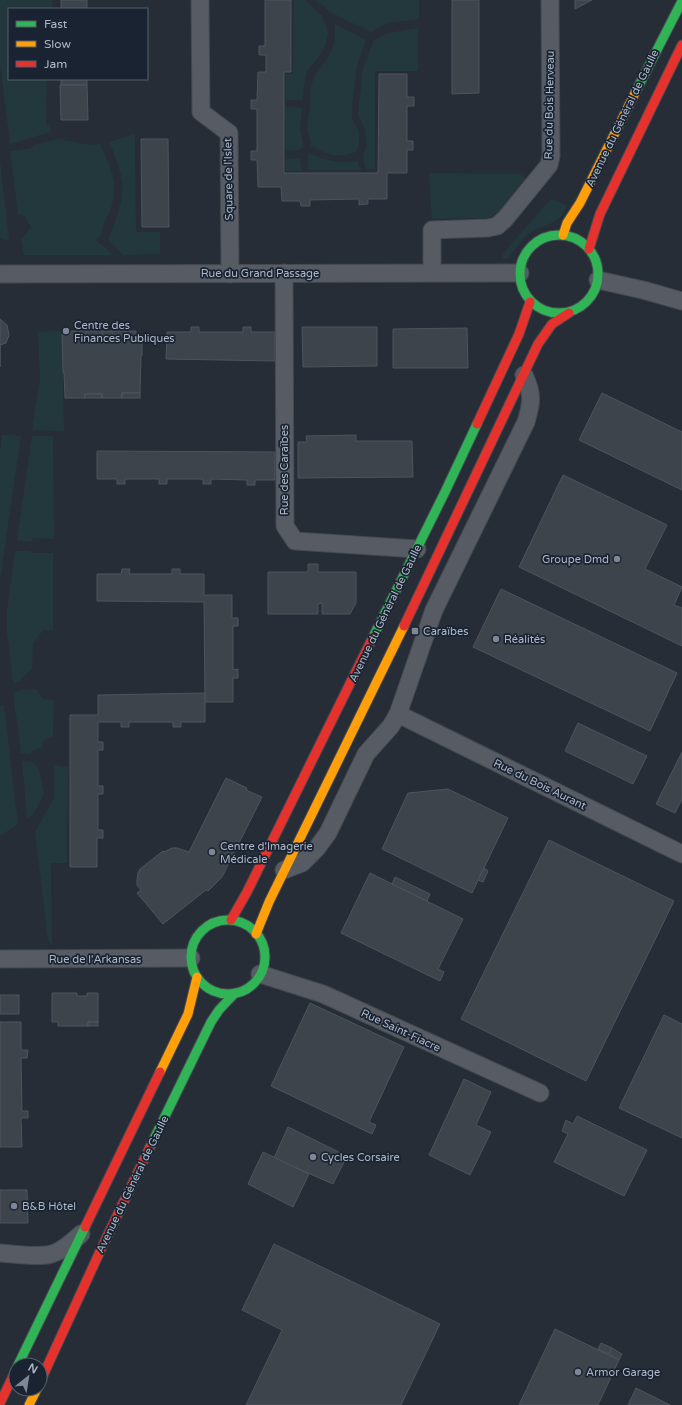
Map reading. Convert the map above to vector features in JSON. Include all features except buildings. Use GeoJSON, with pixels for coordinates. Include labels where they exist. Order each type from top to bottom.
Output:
{"type":"FeatureCollection","features":[{"type":"Feature","properties":{"kind":"main road"},"geometry":{"type":"LineString","coordinates":[[650,62],[676,0]]}},
{"type":"Feature","properties":{"kind":"main road","name":"Avenue du Général de Gaulle"},"geometry":{"type":"LineString","coordinates":[[563,236],[567,223],[580,203],[682,1]]}},
{"type":"Feature","properties":{"kind":"main road","name":"Avenue du Général de Gaulle"},"geometry":{"type":"LineString","coordinates":[[589,249],[600,214],[682,45]]}},
{"type":"Feature","properties":{"kind":"main road"},"geometry":{"type":"LineString","coordinates":[[659,91],[682,60]]}},
{"type":"Feature","properties":{"kind":"main road"},"geometry":{"type":"LineString","coordinates":[[550,236],[563,236],[577,240],[589,249],[595,258],[598,269],[598,280],[595,291],[588,301],[580,308],[560,314],[542,310],[530,302],[524,293],[520,273],[522,261],[525,255],[528,250],[538,241],[550,236]]}},
{"type":"Feature","properties":{"kind":"main road","name":"Avenue du Général de Gaulle"},"geometry":{"type":"LineString","coordinates":[[231,920],[247,892],[417,549],[516,341],[530,302]]}},
{"type":"Feature","properties":{"kind":"main road","name":"Avenue du Général de Gaulle"},"geometry":{"type":"LineString","coordinates":[[256,934],[262,917],[284,870],[410,614],[538,344],[552,324],[569,312]]}},
{"type":"Feature","properties":{"kind":"main road"},"geometry":{"type":"LineString","coordinates":[[220,920],[241,922],[256,934],[261,941],[264,954],[263,966],[256,980],[249,986],[235,993],[224,993],[204,985],[197,977],[191,958],[192,948],[196,938],[202,930],[210,924],[220,920]]}},
{"type":"Feature","properties":{"kind":"main road"},"geometry":{"type":"LineString","coordinates":[[22,1357],[188,1014],[197,977]]}},
{"type":"Feature","properties":{"kind":"main road","name":"Avenue du Général de Gaulle"},"geometry":{"type":"LineString","coordinates":[[48,1365],[103,1245],[209,1026],[219,1010],[235,993]]}},
{"type":"Feature","properties":{"kind":"main road"},"geometry":{"type":"LineString","coordinates":[[0,1403],[8,1386]]}},
{"type":"Feature","properties":{"kind":"street","name":"Square de l'Islet"},"geometry":{"type":"LineString","coordinates":[[200,0],[201,112],[228,133],[230,274]]}},
{"type":"Feature","properties":{"kind":"street","name":"Rue du Bois Herveau"},"geometry":{"type":"LineString","coordinates":[[432,272],[432,230],[488,228],[497,226],[510,214],[549,165],[551,156],[550,0]]}},
{"type":"Feature","properties":{"kind":"street","name":"Rue des Caraïbes"},"geometry":{"type":"LineString","coordinates":[[284,273],[284,526],[295,541],[417,549]]}},
{"type":"Feature","properties":{"kind":"street","name":"Rue du Grand Passage"},"geometry":{"type":"LineString","coordinates":[[0,274],[520,273]]}},
{"type":"Feature","properties":{"kind":"street"},"geometry":{"type":"LineString","coordinates":[[598,280],[643,290],[682,301]]}},
{"type":"Feature","properties":{"kind":"street"},"geometry":{"type":"LineString","coordinates":[[284,870],[302,863],[317,848],[328,833],[366,754],[391,726],[398,714],[434,610],[526,422],[531,405],[529,386],[524,375]]}},
{"type":"Feature","properties":{"kind":"street","name":"Rue du Bois Aurant"},"geometry":{"type":"LineString","coordinates":[[398,714],[682,854]]}},
{"type":"Feature","properties":{"kind":"street","name":"Rue de l'Arkansas"},"geometry":{"type":"LineString","coordinates":[[0,959],[191,958]]}},
{"type":"Feature","properties":{"kind":"street","name":"Rue Saint-Fiacre"},"geometry":{"type":"LineString","coordinates":[[260,974],[323,994],[540,1093]]}},
{"type":"Feature","properties":{"kind":"street"},"geometry":{"type":"LineString","coordinates":[[0,1253],[47,1255],[68,1245],[81,1234]]}},
{"type":"Feature","properties":{"kind":"street"},"geometry":{"type":"LineString","coordinates":[[47,1255],[55,1273],[56,1288]]}},
{"type":"Feature","properties":{"kind":"green space"},"geometry":{"type":"Polygon","coordinates":[[[0,0],[52,0],[52,8],[8,8],[8,80],[47,80],[46,124],[51,125],[51,132],[10,144],[0,64],[0,0]]]}},
{"type":"Feature","properties":{"kind":"green space"},"geometry":{"type":"Polygon","coordinates":[[[294,0],[305,0],[322,16],[328,35],[323,51],[307,71],[303,100],[286,100],[286,74],[293,74],[294,0]]]}},
{"type":"Feature","properties":{"kind":"green space"},"geometry":{"type":"Polygon","coordinates":[[[315,0],[419,0],[419,19],[387,23],[371,32],[332,13],[315,0]]]}},
{"type":"Feature","properties":{"kind":"green space"},"geometry":{"type":"Polygon","coordinates":[[[335,24],[366,40],[357,66],[352,105],[352,118],[359,132],[359,144],[356,152],[338,156],[328,154],[311,146],[307,127],[310,105],[310,90],[313,80],[332,50],[335,39],[335,24]]]}},
{"type":"Feature","properties":{"kind":"green space"},"geometry":{"type":"Polygon","coordinates":[[[418,28],[418,71],[375,71],[375,169],[366,169],[363,157],[366,146],[365,130],[358,114],[363,68],[374,40],[388,33],[418,28]]]}},
{"type":"Feature","properties":{"kind":"green space"},"geometry":{"type":"Polygon","coordinates":[[[285,107],[302,108],[300,128],[303,146],[300,150],[286,151],[285,107]]]}},
{"type":"Feature","properties":{"kind":"green space"},"geometry":{"type":"Polygon","coordinates":[[[135,134],[136,232],[160,232],[160,254],[123,255],[108,239],[115,223],[122,198],[122,181],[119,168],[109,142],[135,134]]]}},
{"type":"Feature","properties":{"kind":"green space"},"geometry":{"type":"Polygon","coordinates":[[[58,139],[90,145],[100,144],[110,167],[114,183],[114,191],[111,208],[104,224],[102,234],[96,240],[114,255],[24,255],[21,240],[31,227],[25,216],[18,214],[10,151],[32,148],[34,145],[58,139]]]}},
{"type":"Feature","properties":{"kind":"green space"},"geometry":{"type":"Polygon","coordinates":[[[310,153],[333,161],[357,161],[361,170],[308,170],[308,156],[310,153]]]}},
{"type":"Feature","properties":{"kind":"green space"},"geometry":{"type":"Polygon","coordinates":[[[300,158],[302,171],[286,171],[286,159],[300,158]]]}},
{"type":"Feature","properties":{"kind":"green space"},"geometry":{"type":"Polygon","coordinates":[[[0,161],[9,239],[5,240],[0,237],[0,161]]]}},
{"type":"Feature","properties":{"kind":"green space"},"geometry":{"type":"Polygon","coordinates":[[[429,173],[520,174],[526,179],[499,212],[488,218],[432,219],[429,173]]]}},
{"type":"Feature","properties":{"kind":"green space"},"geometry":{"type":"Polygon","coordinates":[[[553,199],[567,206],[560,218],[546,226],[536,229],[524,238],[510,256],[503,259],[503,254],[507,249],[549,201],[553,199]]]}},
{"type":"Feature","properties":{"kind":"green space"},"geometry":{"type":"Polygon","coordinates":[[[62,331],[64,431],[32,430],[40,379],[38,332],[62,331]]]}},
{"type":"Feature","properties":{"kind":"green space"},"geometry":{"type":"Polygon","coordinates":[[[2,435],[21,436],[0,581],[0,453],[2,435]]]}},
{"type":"Feature","properties":{"kind":"green space"},"geometry":{"type":"Polygon","coordinates":[[[32,436],[53,436],[54,539],[33,538],[32,542],[17,540],[32,436]]]}},
{"type":"Feature","properties":{"kind":"green space"},"geometry":{"type":"Polygon","coordinates":[[[15,551],[53,553],[53,630],[43,630],[33,644],[32,669],[20,681],[13,684],[7,632],[7,611],[15,551]]]}},
{"type":"Feature","properties":{"kind":"green space"},"geometry":{"type":"Polygon","coordinates":[[[35,689],[43,699],[54,700],[53,736],[44,740],[41,748],[31,751],[31,754],[21,753],[13,692],[35,689]]]}},
{"type":"Feature","properties":{"kind":"green space"},"geometry":{"type":"Polygon","coordinates":[[[0,706],[4,706],[18,824],[0,836],[0,706]]]}},
{"type":"Feature","properties":{"kind":"green space"},"geometry":{"type":"Polygon","coordinates":[[[22,761],[32,762],[39,769],[44,794],[33,815],[27,818],[22,761]]]}},
{"type":"Feature","properties":{"kind":"green space"},"geometry":{"type":"Polygon","coordinates":[[[54,765],[68,767],[67,863],[51,863],[52,946],[48,940],[35,832],[54,798],[54,765]]]}},
{"type":"Feature","properties":{"kind":"traffic: fast"},"geometry":{"type":"LineString","coordinates":[[636,91],[682,1]]}},
{"type":"Feature","properties":{"kind":"traffic: fast"},"geometry":{"type":"LineString","coordinates":[[559,235],[574,238],[587,246],[595,259],[598,274],[595,289],[587,302],[574,310],[559,313],[544,310],[531,302],[523,289],[520,274],[523,259],[531,246],[544,238],[559,235]]}},
{"type":"Feature","properties":{"kind":"traffic: fast"},"geometry":{"type":"LineString","coordinates":[[373,637],[477,424]]}},
{"type":"Feature","properties":{"kind":"traffic: fast"},"geometry":{"type":"LineString","coordinates":[[228,920],[242,923],[254,931],[262,943],[265,957],[262,971],[254,983],[242,991],[228,994],[214,991],[202,983],[194,971],[191,957],[194,943],[202,931],[214,923],[228,920]]}},
{"type":"Feature","properties":{"kind":"traffic: fast"},"geometry":{"type":"LineString","coordinates":[[150,1147],[211,1022],[219,1010],[235,993]]}},
{"type":"Feature","properties":{"kind":"traffic: fast"},"geometry":{"type":"LineString","coordinates":[[22,1357],[85,1227]]}},
{"type":"Feature","properties":{"kind":"traffic: slow"},"geometry":{"type":"LineString","coordinates":[[563,235],[567,223],[580,203],[636,91]]}},
{"type":"Feature","properties":{"kind":"traffic: slow"},"geometry":{"type":"LineString","coordinates":[[256,934],[269,902],[404,626]]}},
{"type":"Feature","properties":{"kind":"traffic: slow"},"geometry":{"type":"LineString","coordinates":[[160,1072],[188,1014],[197,977]]}},
{"type":"Feature","properties":{"kind":"traffic: slow"},"geometry":{"type":"LineString","coordinates":[[29,1405],[33,1397]]}},
{"type":"Feature","properties":{"kind":"traffic: jam"},"geometry":{"type":"LineString","coordinates":[[589,249],[600,214],[682,45]]}},
{"type":"Feature","properties":{"kind":"traffic: jam"},"geometry":{"type":"LineString","coordinates":[[477,424],[519,334],[530,302]]}},
{"type":"Feature","properties":{"kind":"traffic: jam"},"geometry":{"type":"LineString","coordinates":[[404,626],[538,344],[552,324],[569,313]]}},
{"type":"Feature","properties":{"kind":"traffic: jam"},"geometry":{"type":"LineString","coordinates":[[231,920],[247,892],[373,637]]}},
{"type":"Feature","properties":{"kind":"traffic: jam"},"geometry":{"type":"LineString","coordinates":[[85,1227],[160,1072]]}},
{"type":"Feature","properties":{"kind":"traffic: jam"},"geometry":{"type":"LineString","coordinates":[[48,1365],[150,1147]]}},
{"type":"Feature","properties":{"kind":"traffic: jam"},"geometry":{"type":"LineString","coordinates":[[0,1403],[8,1386]]}},
{"type":"Feature","properties":{"kind":"place","name":"Centre des Finances Publiques"},"geometry":{"type":"Point","coordinates":[66,331]}},
{"type":"Feature","properties":{"kind":"place","name":"Groupe Dmd"},"geometry":{"type":"Point","coordinates":[617,559]}},
{"type":"Feature","properties":{"kind":"place","name":"Caraïbes"},"geometry":{"type":"Point","coordinates":[415,631]}},
{"type":"Feature","properties":{"kind":"place","name":"Réalités"},"geometry":{"type":"Point","coordinates":[496,639]}},
{"type":"Feature","properties":{"kind":"place","name":"Centre d'Imagerie Médicale"},"geometry":{"type":"Point","coordinates":[212,852]}},
{"type":"Feature","properties":{"kind":"place","name":"Cycles Corsaire"},"geometry":{"type":"Point","coordinates":[313,1157]}},
{"type":"Feature","properties":{"kind":"place","name":"B&B Hôtel"},"geometry":{"type":"Point","coordinates":[14,1206]}},
{"type":"Feature","properties":{"kind":"place","name":"Armor Garage"},"geometry":{"type":"Point","coordinates":[578,1372]}}]}
